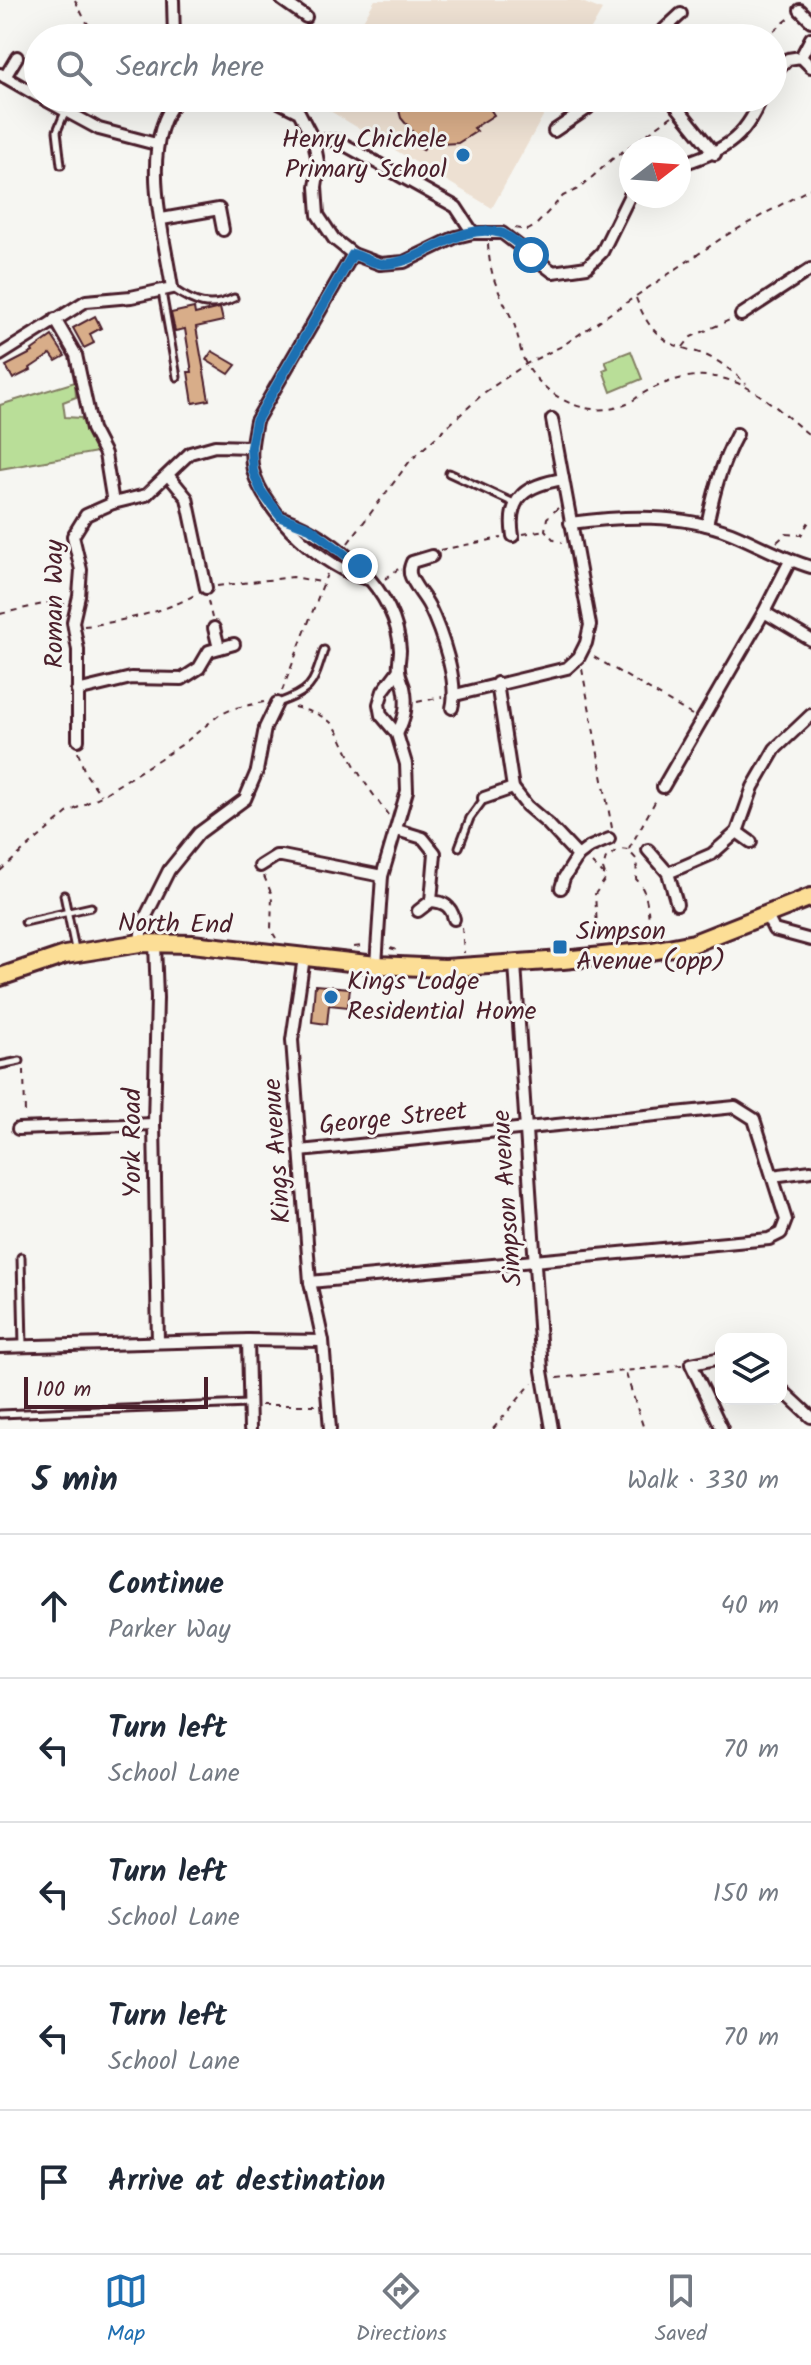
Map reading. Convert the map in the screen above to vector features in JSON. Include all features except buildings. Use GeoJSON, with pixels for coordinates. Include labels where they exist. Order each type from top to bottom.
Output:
{"type":"FeatureCollection","features":[{"type":"Feature","properties":{"kind":"main road","name":"North End"},"geometry":{"type":"LineString","coordinates":[[0,977],[76,952],[148,943],[192,944],[376,965],[445,968],[652,951],[694,943],[811,897]]}},
{"type":"Feature","properties":{"kind":"street"},"geometry":{"type":"LineString","coordinates":[[173,0],[174,24]]}},
{"type":"Feature","properties":{"kind":"street"},"geometry":{"type":"LineString","coordinates":[[282,0],[306,17]]}},
{"type":"Feature","properties":{"kind":"street"},"geometry":{"type":"LineString","coordinates":[[800,10],[811,21]]}},
{"type":"Feature","properties":{"kind":"street"},"geometry":{"type":"LineString","coordinates":[[670,24],[681,14]]}},
{"type":"Feature","properties":{"kind":"street"},"geometry":{"type":"LineString","coordinates":[[801,57],[811,38]]}},
{"type":"Feature","properties":{"kind":"street"},"geometry":{"type":"LineString","coordinates":[[17,57],[2,76],[24,88]]}},
{"type":"Feature","properties":{"kind":"street"},"geometry":{"type":"LineString","coordinates":[[801,57],[811,67]]}},
{"type":"Feature","properties":{"kind":"street"},"geometry":{"type":"LineString","coordinates":[[787,60],[801,57]]}},
{"type":"Feature","properties":{"kind":"street"},"geometry":{"type":"LineString","coordinates":[[67,112],[99,129],[156,144]]}},
{"type":"Feature","properties":{"kind":"street"},"geometry":{"type":"LineString","coordinates":[[0,355],[86,301],[167,290],[162,219],[155,181],[156,144],[171,112]]}},
{"type":"Feature","properties":{"kind":"street"},"geometry":{"type":"LineString","coordinates":[[299,112],[314,141],[319,167],[316,187],[318,215],[334,239],[353,254],[380,264],[404,262],[456,237],[473,233],[502,233],[553,272],[587,267],[602,252],[624,208]]}},
{"type":"Feature","properties":{"kind":"street"},"geometry":{"type":"LineString","coordinates":[[554,131],[582,112]]}},
{"type":"Feature","properties":{"kind":"street"},"geometry":{"type":"LineString","coordinates":[[681,112],[715,154]]}},
{"type":"Feature","properties":{"kind":"street"},"geometry":{"type":"LineString","coordinates":[[691,161],[715,154],[732,141],[756,112]]}},
{"type":"Feature","properties":{"kind":"street"},"geometry":{"type":"LineString","coordinates":[[314,141],[336,140],[456,207],[473,233]]}},
{"type":"Feature","properties":{"kind":"street"},"geometry":{"type":"LineString","coordinates":[[162,219],[219,209],[223,230]]}},
{"type":"Feature","properties":{"kind":"street"},"geometry":{"type":"LineString","coordinates":[[353,254],[256,421],[251,447],[253,471],[261,491],[281,517],[310,528],[360,566],[381,595],[396,631],[400,650],[398,671],[407,704],[397,734]]}},
{"type":"Feature","properties":{"kind":"street"},"geometry":{"type":"LineString","coordinates":[[741,315],[811,269]]}},
{"type":"Feature","properties":{"kind":"street"},"geometry":{"type":"LineString","coordinates":[[55,319],[76,355],[92,429],[105,454],[113,503]]}},
{"type":"Feature","properties":{"kind":"street"},"geometry":{"type":"LineString","coordinates":[[455,695],[567,668],[581,653],[588,636],[589,610],[552,419]]}},
{"type":"Feature","properties":{"kind":"street"},"geometry":{"type":"LineString","coordinates":[[707,525],[723,459],[737,434]]}},
{"type":"Feature","properties":{"kind":"street","name":"Roman Way"},"geometry":{"type":"LineString","coordinates":[[78,740],[78,650],[73,626],[81,570],[73,536],[86,515],[113,503],[146,495],[190,453],[215,446],[251,447]]}},
{"type":"Feature","properties":{"kind":"street"},"geometry":{"type":"LineString","coordinates":[[168,475],[187,498],[206,588]]}},
{"type":"Feature","properties":{"kind":"street"},"geometry":{"type":"LineString","coordinates":[[513,536],[511,522],[515,503],[521,496],[538,483],[563,479]]}},
{"type":"Feature","properties":{"kind":"street"},"geometry":{"type":"LineString","coordinates":[[570,523],[622,517],[707,525],[811,567]]}},
{"type":"Feature","properties":{"kind":"street"},"geometry":{"type":"LineString","coordinates":[[432,556],[412,562],[410,577],[428,604],[441,634],[455,695],[452,708]]}},
{"type":"Feature","properties":{"kind":"street"},"geometry":{"type":"LineString","coordinates":[[663,787],[790,561]]}},
{"type":"Feature","properties":{"kind":"street"},"geometry":{"type":"LineString","coordinates":[[764,612],[811,640]]}},
{"type":"Feature","properties":{"kind":"street"},"geometry":{"type":"LineString","coordinates":[[214,628],[219,648]]}},
{"type":"Feature","properties":{"kind":"street","name":"Roman Way"},"geometry":{"type":"LineString","coordinates":[[77,691],[131,678],[182,679],[199,668],[209,651],[234,644]]}},
{"type":"Feature","properties":{"kind":"street"},"geometry":{"type":"LineString","coordinates":[[376,965],[382,876],[407,791],[406,764],[397,734],[381,715],[379,704],[383,691],[398,671]]}},
{"type":"Feature","properties":{"kind":"street"},"geometry":{"type":"LineString","coordinates":[[497,683],[513,788],[527,806],[580,854]]}},
{"type":"Feature","properties":{"kind":"street","name":"York Road"},"geometry":{"type":"LineString","coordinates":[[158,1342],[154,1124],[157,998],[142,924],[169,870],[199,833],[245,799],[257,771],[265,728],[277,703]]}},
{"type":"Feature","properties":{"kind":"street"},"geometry":{"type":"LineString","coordinates":[[668,873],[712,854],[737,832],[753,787],[775,749],[811,715]]}},
{"type":"Feature","properties":{"kind":"street"},"geometry":{"type":"LineString","coordinates":[[484,798],[513,788]]}},
{"type":"Feature","properties":{"kind":"street"},"geometry":{"type":"LineString","coordinates":[[399,824],[423,838],[435,853],[431,901]]}},
{"type":"Feature","properties":{"kind":"street"},"geometry":{"type":"LineString","coordinates":[[737,832],[751,842]]}},
{"type":"Feature","properties":{"kind":"street"},"geometry":{"type":"LineString","coordinates":[[561,888],[580,854],[611,839]]}},
{"type":"Feature","properties":{"kind":"street"},"geometry":{"type":"LineString","coordinates":[[648,850],[668,873],[677,904]]}},
{"type":"Feature","properties":{"kind":"street"},"geometry":{"type":"LineString","coordinates":[[260,866],[276,856],[282,856],[382,876]]}},
{"type":"Feature","properties":{"kind":"street"},"geometry":{"type":"LineString","coordinates":[[418,911],[431,901],[443,902],[454,919]]}},
{"type":"Feature","properties":{"kind":"street"},"geometry":{"type":"LineString","coordinates":[[767,916],[774,930],[811,940]]}},
{"type":"Feature","properties":{"kind":"street","name":"Kings Avenue"},"geometry":{"type":"LineString","coordinates":[[304,957],[292,1040],[310,1282],[323,1341],[330,1429]]}},
{"type":"Feature","properties":{"kind":"street","name":"Simpson Avenue"},"geometry":{"type":"LineString","coordinates":[[515,964],[543,1379],[552,1429]]}},
{"type":"Feature","properties":{"kind":"street","name":"George Street"},"geometry":{"type":"LineString","coordinates":[[300,1151],[735,1107],[754,1119],[786,1220],[781,1233],[769,1239],[535,1261]]}},
{"type":"Feature","properties":{"kind":"street"},"geometry":{"type":"LineString","coordinates":[[21,1129],[154,1124]]}},
{"type":"Feature","properties":{"kind":"street"},"geometry":{"type":"LineString","coordinates":[[772,1176],[811,1171]]}},
{"type":"Feature","properties":{"kind":"street"},"geometry":{"type":"LineString","coordinates":[[310,1282],[535,1261]]}},
{"type":"Feature","properties":{"kind":"street"},"geometry":{"type":"LineString","coordinates":[[248,1340],[250,1429]]}},
{"type":"Feature","properties":{"kind":"street"},"geometry":{"type":"LineString","coordinates":[[0,1347],[323,1341]]}},
{"type":"Feature","properties":{"kind":"street"},"geometry":{"type":"LineString","coordinates":[[715,1359],[691,1364],[722,1429]]}},
{"type":"Feature","properties":{"kind":"street"},"geometry":{"type":"LineString","coordinates":[[787,1395],[811,1417]]}},
{"type":"Feature","properties":{"kind":"lane"},"geometry":{"type":"LineString","coordinates":[[61,165],[57,131],[65,112]]}},
{"type":"Feature","properties":{"kind":"lane"},"geometry":{"type":"LineString","coordinates":[[167,290],[200,305],[234,298]]}},
{"type":"Feature","properties":{"kind":"lane"},"geometry":{"type":"LineString","coordinates":[[167,290],[177,377]]}},
{"type":"Feature","properties":{"kind":"lane"},"geometry":{"type":"LineString","coordinates":[[449,473],[515,503]]}},
{"type":"Feature","properties":{"kind":"lane"},"geometry":{"type":"LineString","coordinates":[[277,703],[304,693],[316,674],[324,650]]}},
{"type":"Feature","properties":{"kind":"lane"},"geometry":{"type":"LineString","coordinates":[[459,847],[470,818],[484,798]]}},
{"type":"Feature","properties":{"kind":"lane"},"geometry":{"type":"LineString","coordinates":[[64,895],[76,952]]}},
{"type":"Feature","properties":{"kind":"lane"},"geometry":{"type":"LineString","coordinates":[[25,922],[91,907]]}},
{"type":"Feature","properties":{"kind":"lane"},"geometry":{"type":"LineString","coordinates":[[0,1065],[20,1061]]}},
{"type":"Feature","properties":{"kind":"lane"},"geometry":{"type":"LineString","coordinates":[[21,1257],[23,1347]]}},
{"type":"Feature","properties":{"kind":"lane"},"geometry":{"type":"LineString","coordinates":[[0,1414],[248,1404]]}},
{"type":"Feature","properties":{"kind":"path"},"geometry":{"type":"LineString","coordinates":[[75,0],[88,24]]}},
{"type":"Feature","properties":{"kind":"path"},"geometry":{"type":"LineString","coordinates":[[782,24],[800,10]]}},
{"type":"Feature","properties":{"kind":"path"},"geometry":{"type":"LineString","coordinates":[[517,229],[528,230],[535,226],[563,196],[580,188],[611,160],[675,113]]}},
{"type":"Feature","properties":{"kind":"path"},"geometry":{"type":"LineString","coordinates":[[344,546],[410,461],[485,392],[636,298],[725,236],[811,188]]}},
{"type":"Feature","properties":{"kind":"path"},"geometry":{"type":"LineString","coordinates":[[488,238],[494,284],[512,319],[526,364],[542,383],[566,403],[593,411],[627,404],[643,393],[672,381],[705,375],[742,384],[770,400],[811,436]]}},
{"type":"Feature","properties":{"kind":"path"},"geometry":{"type":"LineString","coordinates":[[636,298],[659,336],[682,348],[709,356],[736,374],[749,388]]}},
{"type":"Feature","properties":{"kind":"path"},"geometry":{"type":"LineString","coordinates":[[682,348],[691,337],[741,315]]}},
{"type":"Feature","properties":{"kind":"path"},"geometry":{"type":"LineString","coordinates":[[545,530],[551,512],[567,505]]}},
{"type":"Feature","properties":{"kind":"path"},"geometry":{"type":"LineString","coordinates":[[773,551],[779,539],[786,534],[801,535],[811,518]]}},
{"type":"Feature","properties":{"kind":"path"},"geometry":{"type":"LineString","coordinates":[[432,556],[440,550],[545,530]]}},
{"type":"Feature","properties":{"kind":"path"},"geometry":{"type":"LineString","coordinates":[[545,530],[554,540],[574,541]]}},
{"type":"Feature","properties":{"kind":"path"},"geometry":{"type":"LineString","coordinates":[[386,579],[408,560],[412,562]]}},
{"type":"Feature","properties":{"kind":"path"},"geometry":{"type":"LineString","coordinates":[[277,703],[330,568]]}},
{"type":"Feature","properties":{"kind":"path"},"geometry":{"type":"LineString","coordinates":[[73,626],[123,620],[176,604],[206,588],[293,577],[322,582]]}},
{"type":"Feature","properties":{"kind":"path"},"geometry":{"type":"LineString","coordinates":[[206,588],[214,628]]}},
{"type":"Feature","properties":{"kind":"path"},"geometry":{"type":"LineString","coordinates":[[0,614],[47,603],[59,602],[76,607]]}},
{"type":"Feature","properties":{"kind":"path"},"geometry":{"type":"LineString","coordinates":[[581,653],[701,720]]}},
{"type":"Feature","properties":{"kind":"path"},"geometry":{"type":"LineString","coordinates":[[581,653],[611,839]]}},
{"type":"Feature","properties":{"kind":"path"},"geometry":{"type":"LineString","coordinates":[[407,704],[455,695]]}},
{"type":"Feature","properties":{"kind":"path"},"geometry":{"type":"LineString","coordinates":[[0,871],[67,813],[101,796],[183,744],[219,715],[257,702],[277,703],[319,714],[332,722],[342,735],[355,766],[387,815],[399,824]]}},
{"type":"Feature","properties":{"kind":"path"},"geometry":{"type":"LineString","coordinates":[[78,740],[80,763],[101,796]]}},
{"type":"Feature","properties":{"kind":"path"},"geometry":{"type":"LineString","coordinates":[[628,850],[663,787]]}},
{"type":"Feature","properties":{"kind":"path"},"geometry":{"type":"LineString","coordinates":[[606,878],[603,869],[606,858],[617,850],[628,850],[639,866],[636,879],[643,886],[646,897],[652,951]]}},
{"type":"Feature","properties":{"kind":"path"},"geometry":{"type":"LineString","coordinates":[[580,854],[606,878]]}},
{"type":"Feature","properties":{"kind":"path"},"geometry":{"type":"LineString","coordinates":[[260,866],[272,895],[271,930],[279,942]]}},
{"type":"Feature","properties":{"kind":"path"},"geometry":{"type":"LineString","coordinates":[[599,956],[595,894],[606,878]]}},
{"type":"Feature","properties":{"kind":"path"},"geometry":{"type":"LineString","coordinates":[[454,919],[461,919],[464,954]]}},
{"type":"Feature","properties":{"kind":"path"},"geometry":{"type":"LineString","coordinates":[[21,1129],[24,1067]]}},
{"type":"Feature","properties":{"kind":"path"},"geometry":{"type":"LineString","coordinates":[[493,1429],[534,1380],[691,1364]]}},
{"type":"Feature","properties":{"kind":"path"},"geometry":{"type":"LineString","coordinates":[[625,1372],[644,1429]]}},
{"type":"Feature","properties":{"kind":"path"},"geometry":{"type":"LineString","coordinates":[[248,1404],[326,1405]]}},
{"type":"Feature","properties":{"kind":"shaded area"},"geometry":{"type":"Polygon","coordinates":[[[375,0],[577,0],[602,10],[594,24],[361,24],[375,0]]]}},
{"type":"Feature","properties":{"kind":"shaded area","name":"Henry Chichele Primary School"},"geometry":{"type":"Polygon","coordinates":[[[332,112],[545,112],[492,208],[332,112]]]}},
{"type":"Feature","properties":{"kind":"green space"},"geometry":{"type":"Polygon","coordinates":[[[631,351],[642,379],[611,392],[603,370],[608,368],[605,361],[631,351]]]}},
{"type":"Feature","properties":{"kind":"green space"},"geometry":{"type":"Polygon","coordinates":[[[75,382],[76,397],[63,402],[65,417],[81,418],[97,452],[0,469],[0,405],[75,382]]]}},
{"type":"Feature","properties":{"kind":"place","name":"Henry Chichele Primary School"},"geometry":{"type":"Point","coordinates":[463,155]}},
{"type":"Feature","properties":{"kind":"place","name":"Simpson Avenue (opp)"},"geometry":{"type":"Point","coordinates":[560,947]}},
{"type":"Feature","properties":{"kind":"place","name":"Kings Lodge Residential Home"},"geometry":{"type":"Point","coordinates":[331,997]}},
{"type":"Feature","properties":{"kind":"route"},"geometry":{"type":"LineString","coordinates":[[360,566],[310,528],[281,517],[261,491],[253,471],[251,447],[256,421],[353,254],[380,264],[404,262],[456,237],[488,232],[502,233],[531,255]]}}]}
